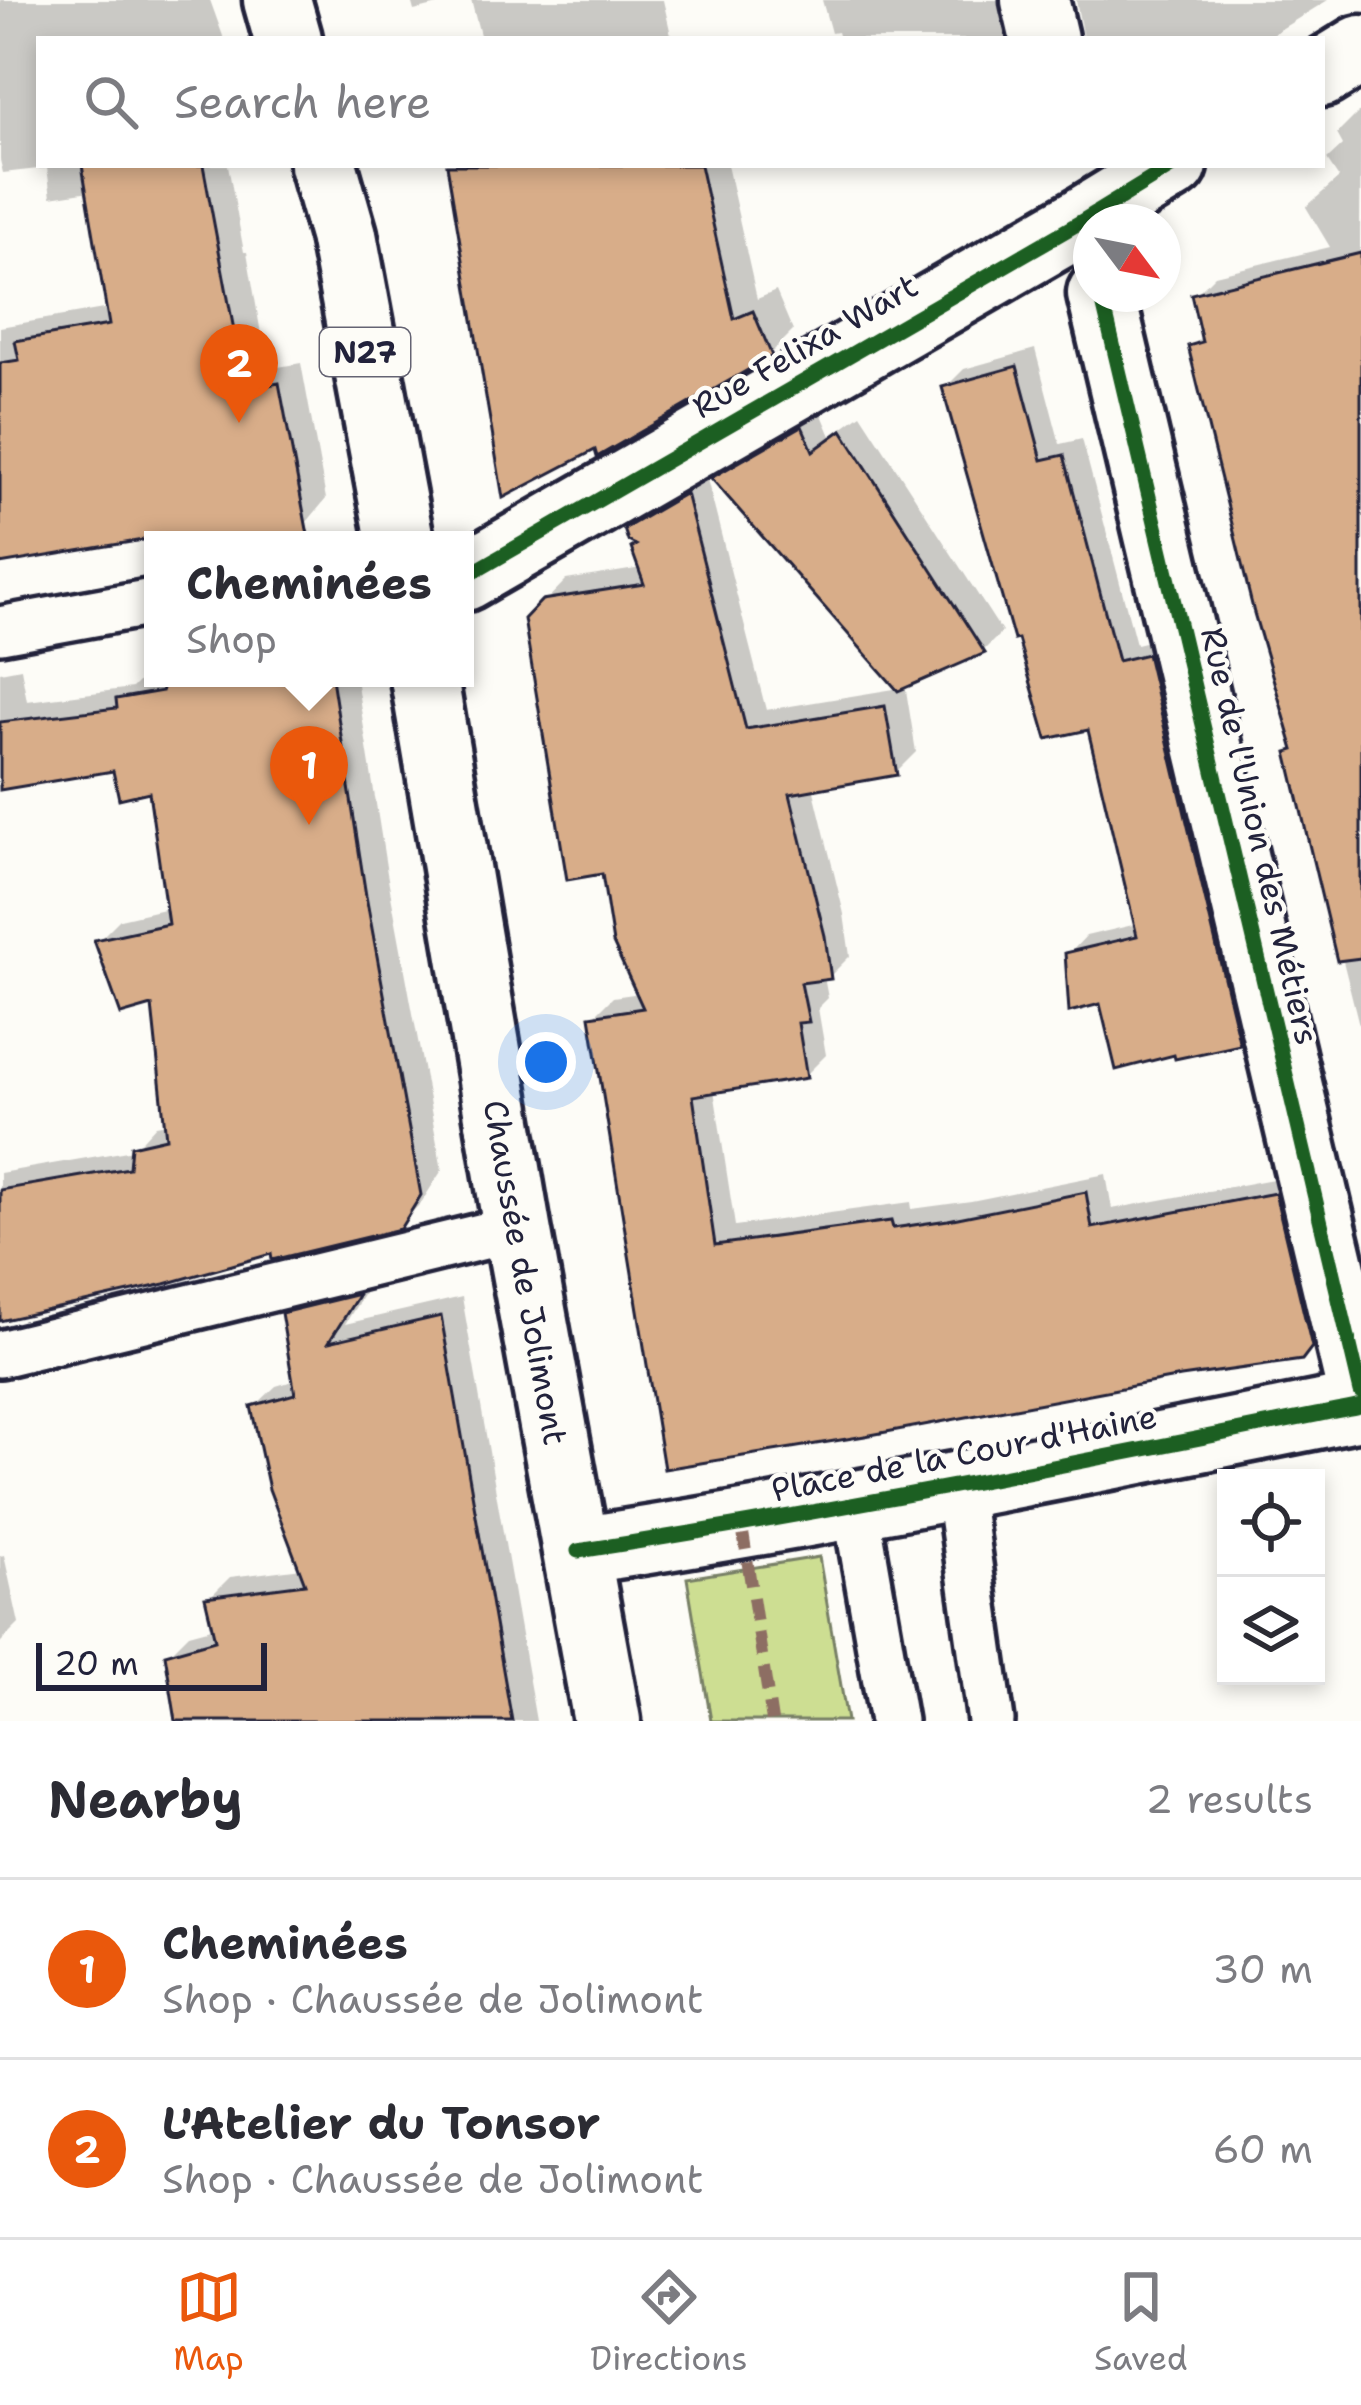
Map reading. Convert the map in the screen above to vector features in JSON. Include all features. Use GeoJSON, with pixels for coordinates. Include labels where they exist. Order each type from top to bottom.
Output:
{"type":"FeatureCollection","features":[{"type":"Feature","properties":{"kind":"street"},"geometry":{"type":"LineString","coordinates":[[278,0],[287,36]]}},
{"type":"Feature","properties":{"kind":"street"},"geometry":{"type":"LineString","coordinates":[[1035,0],[1043,36]]}},
{"type":"Feature","properties":{"kind":"street"},"geometry":{"type":"LineString","coordinates":[[1325,71],[1361,49]]}},
{"type":"Feature","properties":{"kind":"street","name":"N27"},"geometry":{"type":"LineString","coordinates":[[324,168],[343,235],[398,531]]}},
{"type":"Feature","properties":{"kind":"street","name":"Rue Felixa Wart"},"geometry":{"type":"LineString","coordinates":[[1098,204],[1168,168]]}},
{"type":"Feature","properties":{"kind":"street","name":"Rue Felixa Wart"},"geometry":{"type":"LineString","coordinates":[[474,572],[1073,217]]}},
{"type":"Feature","properties":{"kind":"street","name":"Rue de l'Union des Métiers"},"geometry":{"type":"LineString","coordinates":[[1105,312],[1361,1392]]}},
{"type":"Feature","properties":{"kind":"street","name":"Chaussée de Jolimont"},"geometry":{"type":"LineString","coordinates":[[426,687],[517,1228],[608,1721]]}},
{"type":"Feature","properties":{"kind":"street","name":"Place de la Cour d'Haine"},"geometry":{"type":"LineString","coordinates":[[578,1551],[742,1526],[1361,1406]]}},
{"type":"Feature","properties":{"kind":"lane"},"geometry":{"type":"LineString","coordinates":[[0,630],[144,604]]}},
{"type":"Feature","properties":{"kind":"lane"},"geometry":{"type":"LineString","coordinates":[[0,1354],[517,1228]]}},
{"type":"Feature","properties":{"kind":"lane"},"geometry":{"type":"LineString","coordinates":[[958,1486],[991,1721]]}},
{"type":"Feature","properties":{"kind":"lane"},"geometry":{"type":"LineString","coordinates":[[855,1504],[893,1721]]}},
{"type":"Feature","properties":{"kind":"green space"},"geometry":{"type":"Polygon","coordinates":[[[819,1557],[847,1721],[711,1721],[687,1578],[819,1557]]]}},
{"type":"Feature","properties":{"kind":"building"},"geometry":{"type":"Polygon","coordinates":[[[83,168],[204,168],[245,389],[279,383],[307,531],[144,531],[144,540],[0,564],[0,363],[19,360],[15,341],[109,325],[83,168]]]}},
{"type":"Feature","properties":{"kind":"building"},"geometry":{"type":"Polygon","coordinates":[[[448,168],[701,168],[734,319],[753,311],[772,356],[597,457],[595,450],[503,498],[448,168]]]}},
{"type":"Feature","properties":{"kind":"building"},"geometry":{"type":"Polygon","coordinates":[[[1361,253],[1361,958],[1337,961],[1287,752],[1294,750],[1254,613],[1188,346],[1202,342],[1191,294],[1361,253]]]}},
{"type":"Feature","properties":{"kind":"building"},"geometry":{"type":"Polygon","coordinates":[[[1017,366],[1042,460],[1064,455],[1118,661],[1147,654],[1240,1045],[1116,1070],[1100,1004],[1069,1012],[1065,953],[1137,936],[1088,730],[1047,739],[942,387],[1017,366]]]}},
{"type":"Feature","properties":{"kind":"building"},"geometry":{"type":"Polygon","coordinates":[[[802,426],[813,451],[842,430],[985,653],[898,691],[711,478],[802,426]]]}},
{"type":"Feature","properties":{"kind":"building"},"geometry":{"type":"Polygon","coordinates":[[[686,493],[746,729],[885,706],[897,775],[790,794],[831,979],[801,983],[809,1022],[798,1023],[807,1078],[693,1096],[715,1245],[891,1221],[893,1228],[1086,1192],[1092,1228],[1275,1193],[1312,1347],[1302,1360],[1181,1377],[664,1469],[590,1016],[643,1008],[613,943],[602,874],[567,880],[524,619],[542,600],[644,584],[631,548],[636,545],[628,541],[624,529],[686,493]]]}},
{"type":"Feature","properties":{"kind":"building"},"geometry":{"type":"Polygon","coordinates":[[[161,687],[333,687],[421,1195],[400,1229],[272,1260],[271,1254],[165,1284],[0,1321],[0,1190],[129,1168],[131,1146],[166,1138],[152,1006],[121,1015],[94,940],[168,924],[149,792],[119,799],[113,771],[0,790],[0,722],[117,708],[116,699],[162,691],[161,687]]]}},
{"type":"Feature","properties":{"kind":"building"},"geometry":{"type":"Polygon","coordinates":[[[359,1294],[329,1342],[441,1316],[512,1721],[176,1721],[165,1654],[215,1640],[205,1597],[305,1584],[269,1489],[251,1406],[295,1394],[281,1313],[359,1294]]]}},
{"type":"Feature","properties":{"kind":"marked path"},"geometry":{"type":"LineString","coordinates":[[742,1526],[772,1721]]}},
{"type":"Feature","properties":{"kind":"cycle path"},"geometry":{"type":"LineString","coordinates":[[474,572],[1169,168]]}},
{"type":"Feature","properties":{"kind":"cycle path"},"geometry":{"type":"LineString","coordinates":[[1105,312],[1361,1392]]}},
{"type":"Feature","properties":{"kind":"cycle path"},"geometry":{"type":"LineString","coordinates":[[578,1551],[872,1501],[1361,1406]]}},
{"type":"Feature","properties":{"kind":"place","name":"L'Atelier du Tonsor"},"geometry":{"type":"Point","coordinates":[239,423]}},
{"type":"Feature","properties":{"kind":"place","name":"Cheminées"},"geometry":{"type":"Point","coordinates":[309,825]}}]}
